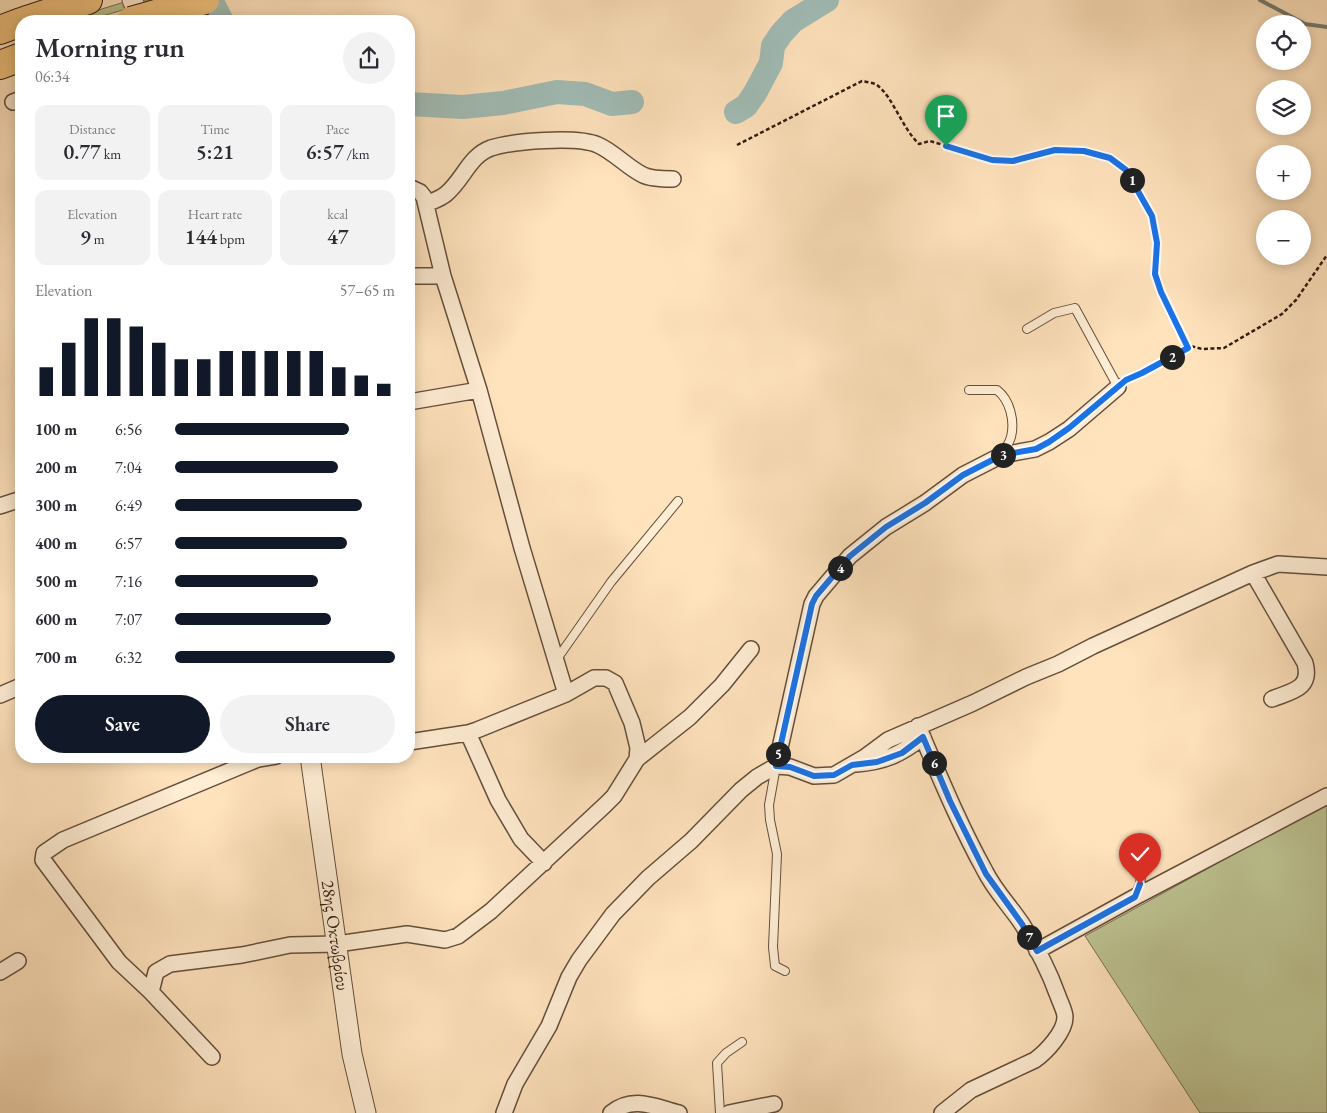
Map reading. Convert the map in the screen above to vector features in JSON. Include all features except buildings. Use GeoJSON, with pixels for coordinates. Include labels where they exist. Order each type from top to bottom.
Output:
{"type":"FeatureCollection","features":[{"type":"Feature","properties":{"kind":"highway"},"geometry":{"type":"LineString","coordinates":[[44,15],[88,0]]}},
{"type":"Feature","properties":{"kind":"highway"},"geometry":{"type":"LineString","coordinates":[[152,15],[205,0]]}},
{"type":"Feature","properties":{"kind":"highway"},"geometry":{"type":"LineString","coordinates":[[0,30],[15,25]]}},
{"type":"Feature","properties":{"kind":"highway"},"geometry":{"type":"LineString","coordinates":[[0,65],[15,60]]}},
{"type":"Feature","properties":{"kind":"street"},"geometry":{"type":"LineString","coordinates":[[132,0],[140,15]]}},
{"type":"Feature","properties":{"kind":"street"},"geometry":{"type":"LineString","coordinates":[[426,204],[447,194],[471,161],[480,153],[514,143],[545,141],[589,142],[600,146],[644,176],[673,179]]}},
{"type":"Feature","properties":{"kind":"street"},"geometry":{"type":"LineString","coordinates":[[415,190],[420,192],[426,204],[443,276],[479,390],[522,548],[566,694]]}},
{"type":"Feature","properties":{"kind":"street"},"geometry":{"type":"LineString","coordinates":[[415,276],[443,276]]}},
{"type":"Feature","properties":{"kind":"street"},"geometry":{"type":"LineString","coordinates":[[776,766],[812,604],[816,596],[850,556],[886,527],[925,503],[963,475],[1002,455],[1036,449],[1049,442],[1069,428],[1118,387]]}},
{"type":"Feature","properties":{"kind":"street"},"geometry":{"type":"LineString","coordinates":[[415,401],[479,390]]}},
{"type":"Feature","properties":{"kind":"street"},"geometry":{"type":"LineString","coordinates":[[0,506],[15,501]]}},
{"type":"Feature","properties":{"kind":"street"},"geometry":{"type":"LineString","coordinates":[[504,1113],[515,1084],[549,1026],[569,977],[579,960],[613,914],[648,878],[691,841],[740,790],[776,766],[790,767],[814,776],[834,775],[888,740],[921,732],[1026,677],[1058,664],[1093,646],[1253,573],[1278,564],[1327,567]]}},
{"type":"Feature","properties":{"kind":"street"},"geometry":{"type":"LineString","coordinates":[[1253,573],[1305,663],[1308,672],[1307,679],[1302,687],[1272,700]]}},
{"type":"Feature","properties":{"kind":"street"},"geometry":{"type":"LineString","coordinates":[[637,759],[690,717],[722,685],[751,649]]}},
{"type":"Feature","properties":{"kind":"street"},"geometry":{"type":"LineString","coordinates":[[152,992],[156,972],[170,964],[242,955],[290,945],[337,944],[407,934],[445,940],[458,936],[492,911],[614,796],[639,753],[632,723],[615,683],[606,678],[594,678],[566,694],[468,733],[415,741]]}},
{"type":"Feature","properties":{"kind":"street"},"geometry":{"type":"LineString","coordinates":[[0,695],[15,689]]}},
{"type":"Feature","properties":{"kind":"street"},"geometry":{"type":"LineString","coordinates":[[921,732],[950,801],[986,874],[1022,924],[1037,951],[1055,988],[1065,1017],[1053,1044],[1035,1060],[971,1090],[942,1113]]}},
{"type":"Feature","properties":{"kind":"street"},"geometry":{"type":"LineString","coordinates":[[468,733],[502,808],[521,838],[544,862]]}},
{"type":"Feature","properties":{"kind":"street"},"geometry":{"type":"LineString","coordinates":[[212,1057],[152,992],[120,962],[43,860],[44,853],[63,840],[251,763]]}},
{"type":"Feature","properties":{"kind":"street","name":"28ης Οκτωβρίου"},"geometry":{"type":"LineString","coordinates":[[311,763],[352,1054],[366,1113]]}},
{"type":"Feature","properties":{"kind":"street"},"geometry":{"type":"LineString","coordinates":[[1037,951],[1327,796]]}},
{"type":"Feature","properties":{"kind":"street"},"geometry":{"type":"LineString","coordinates":[[0,972],[18,961]]}},
{"type":"Feature","properties":{"kind":"street"},"geometry":{"type":"LineString","coordinates":[[611,1113],[627,1104],[638,1102],[679,1113]]}},
{"type":"Feature","properties":{"kind":"street"},"geometry":{"type":"LineString","coordinates":[[729,1113],[774,1104]]}},
{"type":"Feature","properties":{"kind":"lane"},"geometry":{"type":"LineString","coordinates":[[1026,329],[1054,313],[1075,308],[1118,387]]}},
{"type":"Feature","properties":{"kind":"lane"},"geometry":{"type":"LineString","coordinates":[[969,390],[997,390],[1007,402],[1010,410],[1012,432],[1011,439],[1002,455]]}},
{"type":"Feature","properties":{"kind":"lane"},"geometry":{"type":"LineString","coordinates":[[557,659],[611,582],[678,501]]}},
{"type":"Feature","properties":{"kind":"lane"},"geometry":{"type":"LineString","coordinates":[[776,766],[769,805],[777,854],[773,947],[775,966],[785,971]]}},
{"type":"Feature","properties":{"kind":"lane"},"geometry":{"type":"LineString","coordinates":[[1135,897],[1140,884],[1146,843]]}},
{"type":"Feature","properties":{"kind":"lane"},"geometry":{"type":"LineString","coordinates":[[720,1113],[716,1064],[726,1053],[742,1042]]}},
{"type":"Feature","properties":{"kind":"path"},"geometry":{"type":"LineString","coordinates":[[737,145],[862,81],[876,84],[886,95],[909,135],[919,144],[930,141],[992,160],[1013,161],[1055,150],[1084,151],[1110,158],[1126,170],[1152,216],[1157,243],[1155,274],[1161,292],[1188,348]]}},
{"type":"Feature","properties":{"kind":"path"},"geometry":{"type":"LineString","coordinates":[[1118,387],[1126,380],[1192,346],[1202,349],[1224,348],[1282,314],[1296,300],[1327,255]]}},
{"type":"Feature","properties":{"kind":"green space"},"geometry":{"type":"Polygon","coordinates":[[[131,0],[156,0],[106,15],[82,15],[131,0]]]}},
{"type":"Feature","properties":{"kind":"green space"},"geometry":{"type":"Polygon","coordinates":[[[1327,803],[1327,1113],[1200,1113],[1085,936],[1327,803]]]}},
{"type":"Feature","properties":{"kind":"waterway"},"geometry":{"type":"LineString","coordinates":[[211,0],[219,15]]}},
{"type":"Feature","properties":{"kind":"waterway"},"geometry":{"type":"LineString","coordinates":[[736,112],[746,106],[755,93],[771,63],[773,46],[781,34],[793,21],[827,0]]}},
{"type":"Feature","properties":{"kind":"waterway"},"geometry":{"type":"LineString","coordinates":[[1260,0],[1305,24],[1327,27]]}},
{"type":"Feature","properties":{"kind":"waterway"},"geometry":{"type":"LineString","coordinates":[[415,104],[463,107],[503,103],[557,92],[585,94],[612,104],[632,102]]}},
{"type":"Feature","properties":{"kind":"route"},"geometry":{"type":"LineString","coordinates":[[946,146],[992,160],[1013,161],[1055,150],[1084,151],[1110,158],[1126,170],[1152,216],[1157,243],[1155,274],[1161,292],[1188,348],[1126,380],[1069,428],[1049,442],[1036,449],[1002,455],[963,475],[925,503],[886,527],[850,556],[816,596],[812,604],[781,736],[776,766],[790,767],[814,776],[834,775],[852,765],[877,762],[902,753],[923,737],[950,801],[986,874],[1005,903],[1022,924],[1037,951],[1135,897],[1140,884]]}}]}
